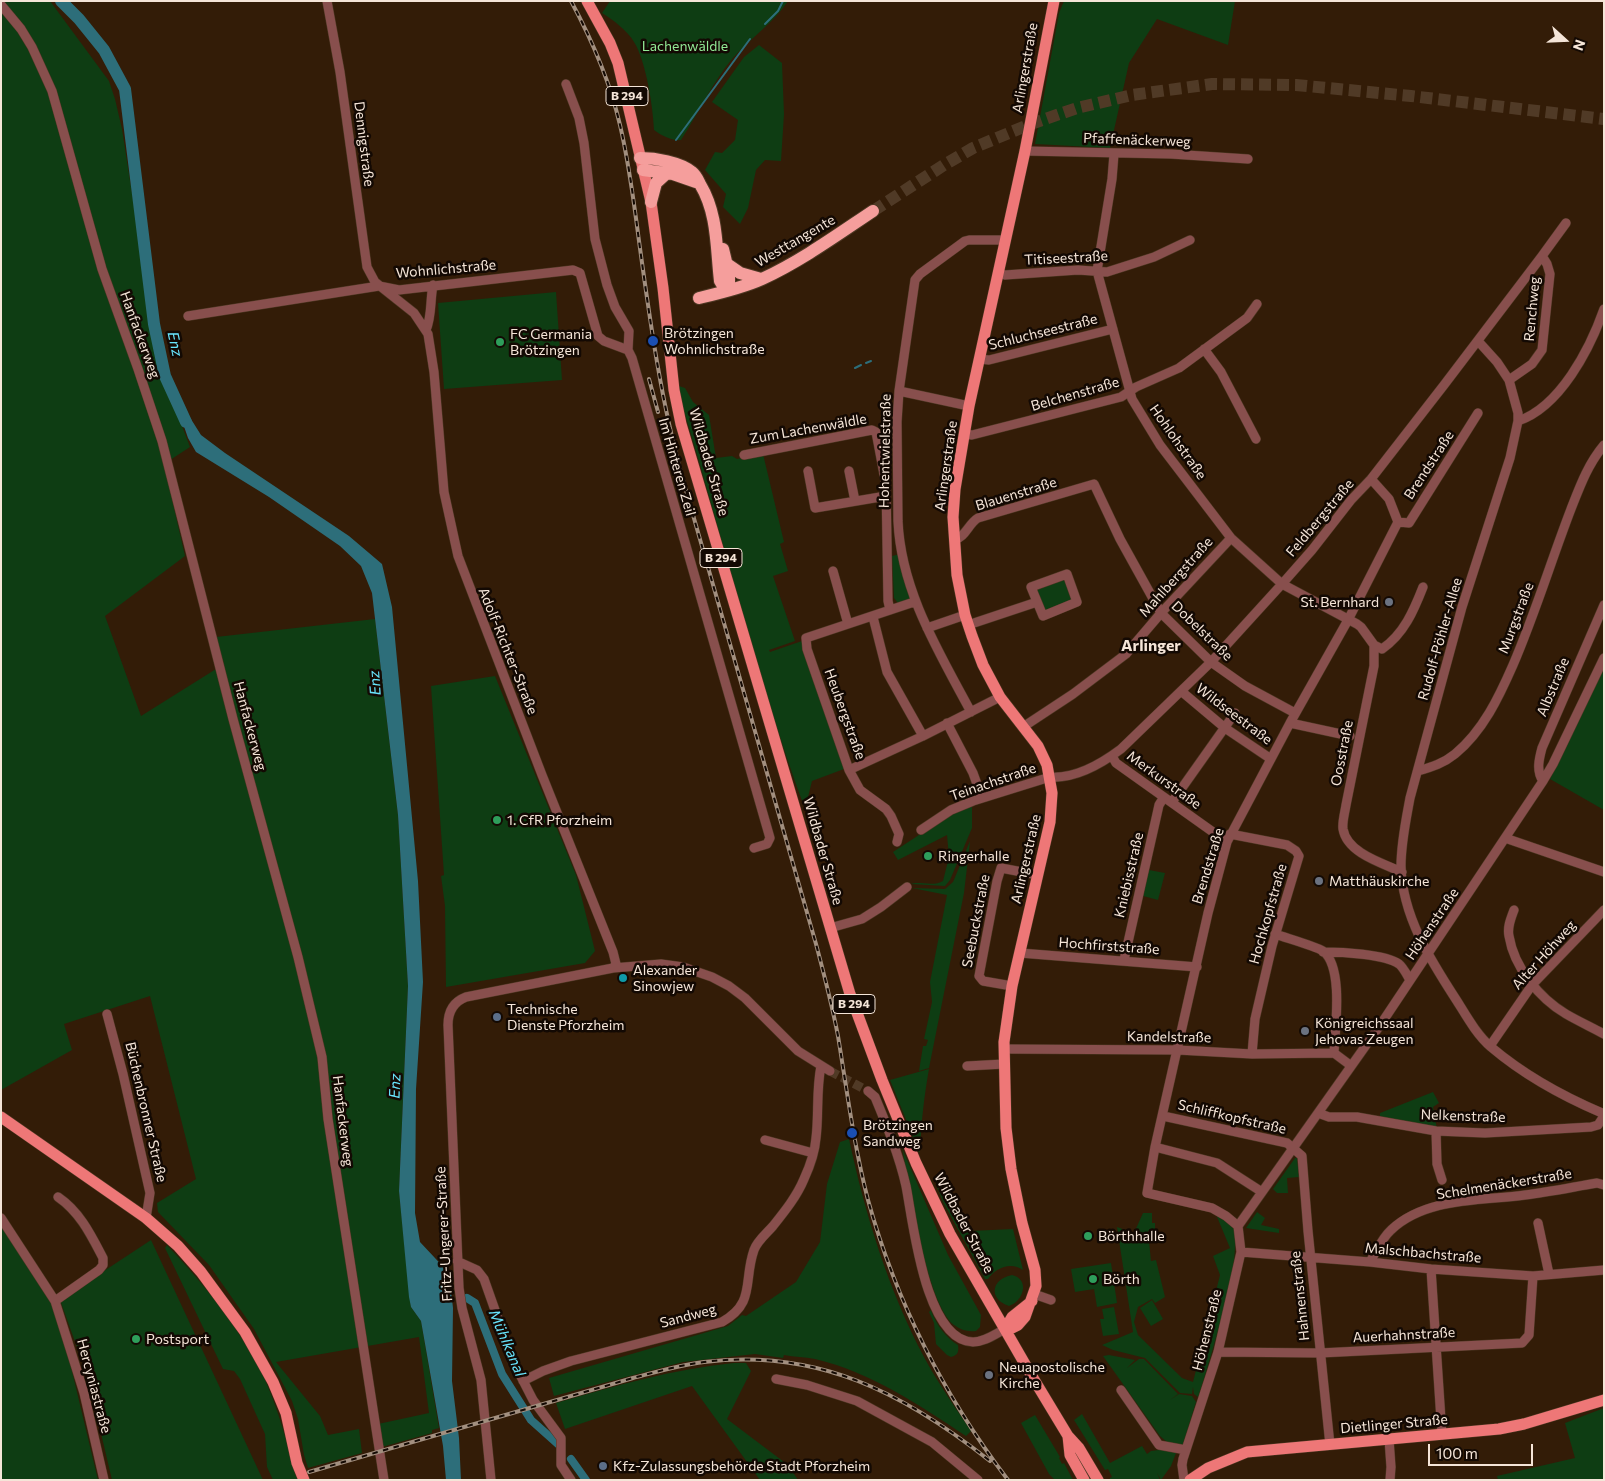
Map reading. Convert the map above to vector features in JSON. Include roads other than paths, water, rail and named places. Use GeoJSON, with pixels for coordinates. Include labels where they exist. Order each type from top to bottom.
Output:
{"type":"FeatureCollection","features":[{"type":"Feature","properties":{"kind":"highway"},"geometry":{"type":"LineString","coordinates":[[642,164],[657,159],[687,169],[696,177],[708,198],[716,230],[720,281],[729,290],[730,280],[727,264],[722,243],[716,230]]}},
{"type":"Feature","properties":{"kind":"highway"},"geometry":{"type":"LineString","coordinates":[[642,164],[700,183]]}},
{"type":"Feature","properties":{"kind":"highway"},"geometry":{"type":"LineString","coordinates":[[650,202],[656,183],[667,173]]}},
{"type":"Feature","properties":{"kind":"highway","name":"Westtangente"},"geometry":{"type":"LineString","coordinates":[[699,298],[761,279],[800,258],[873,211]]}},
{"type":"Feature","properties":{"kind":"highway"},"geometry":{"type":"LineString","coordinates":[[727,264],[740,273],[761,279]]}},
{"type":"Feature","properties":{"kind":"main road","name":"Wildbader Straße"},"geometry":{"type":"LineString","coordinates":[[587,1],[610,43],[618,63],[642,164],[650,202],[663,288],[674,390],[681,424],[830,928],[860,1021],[916,1163],[950,1234],[1068,1436],[1079,1448],[1098,1480]]}},
{"type":"Feature","properties":{"kind":"main road","name":"Arlingerstraße"},"geometry":{"type":"LineString","coordinates":[[1005,1329],[1018,1325],[1025,1317],[1036,1286],[1035,1270],[1022,1223],[1011,1169],[1006,1128],[1004,1049],[1006,1019],[1012,986],[1052,808],[1050,777],[1038,746],[1000,697],[983,665],[967,620],[956,575],[954,540],[955,489],[969,406],[1025,151],[1054,1]]}},
{"type":"Feature","properties":{"kind":"main road"},"geometry":{"type":"LineString","coordinates":[[4,1122],[146,1218],[178,1246],[201,1272],[228,1307],[273,1382],[286,1413],[297,1463],[304,1480]]}},
{"type":"Feature","properties":{"kind":"main road","name":"Dietlinger Straße"},"geometry":{"type":"LineString","coordinates":[[1190,1480],[1208,1468],[1247,1452],[1481,1432],[1512,1426],[1604,1400]]}},
{"type":"Feature","properties":{"kind":"main road","name":"Wildbader Straße"},"geometry":{"type":"LineString","coordinates":[[1068,1436],[1070,1455],[1084,1480]]}},
{"type":"Feature","properties":{"kind":"street","name":"Dennigstraße"},"geometry":{"type":"LineString","coordinates":[[327,1],[340,72],[365,258],[372,277],[379,286]]}},
{"type":"Feature","properties":{"kind":"street","name":"Hanfackerweg"},"geometry":{"type":"LineString","coordinates":[[1,5],[32,47],[52,91],[102,269],[162,441],[232,719],[298,957],[322,1056],[328,1119],[384,1480]]}},
{"type":"Feature","properties":{"kind":"street","name":"Im Hinteren Zeil"},"geometry":{"type":"LineString","coordinates":[[566,84],[579,118],[584,143],[595,239],[606,285],[629,331],[628,350],[632,358],[770,838],[767,844],[754,848]]}},
{"type":"Feature","properties":{"kind":"street","name":"Pfaffenäckerweg"},"geometry":{"type":"LineString","coordinates":[[1025,151],[1171,154],[1248,159]]}},
{"type":"Feature","properties":{"kind":"street","name":"Hohlohstraße"},"geometry":{"type":"LineString","coordinates":[[1114,154],[1112,179],[1097,271],[1135,404],[1160,445],[1231,538],[1282,584],[1348,620]]}},
{"type":"Feature","properties":{"kind":"street","name":"Feldbergstraße"},"geometry":{"type":"LineString","coordinates":[[1050,777],[1073,776],[1112,756],[1211,662],[1282,584],[1351,500],[1371,479],[1566,223]]}},
{"type":"Feature","properties":{"kind":"street","name":"Hohentwielstraße"},"geometry":{"type":"LineString","coordinates":[[971,712],[916,603],[899,535],[897,422],[899,391],[915,280],[920,274],[965,241],[1006,240]]}},
{"type":"Feature","properties":{"kind":"street","name":"Titiseestraße"},"geometry":{"type":"LineString","coordinates":[[998,273],[1005,275],[1107,272],[1154,257],[1190,240]]}},
{"type":"Feature","properties":{"kind":"street","name":"Renchweg"},"geometry":{"type":"LineString","coordinates":[[1509,380],[1532,364],[1542,350],[1550,274],[1542,256]]}},
{"type":"Feature","properties":{"kind":"street","name":"Wohnlichstraße"},"geometry":{"type":"LineString","coordinates":[[188,316],[379,286],[399,290],[573,270],[580,273],[598,336],[604,341],[628,350]]}},
{"type":"Feature","properties":{"kind":"street","name":"Adolf-Richter-Straße"},"geometry":{"type":"LineString","coordinates":[[426,330],[430,320],[433,285]]}},
{"type":"Feature","properties":{"kind":"street","name":"Adolf-Richter-Straße"},"geometry":{"type":"LineString","coordinates":[[379,286],[414,313],[426,330],[432,359],[444,492],[458,556],[542,775],[613,952],[616,964],[613,968]]}},
{"type":"Feature","properties":{"kind":"street","name":"Belchenstraße"},"geometry":{"type":"LineString","coordinates":[[964,434],[972,436],[1121,397],[1136,387],[1180,368],[1247,318],[1257,304]]}},
{"type":"Feature","properties":{"kind":"street"},"geometry":{"type":"LineString","coordinates":[[1518,421],[1530,417],[1543,408],[1580,363],[1594,336],[1604,309]]}},
{"type":"Feature","properties":{"kind":"street","name":"Schluchseestraße"},"geometry":{"type":"LineString","coordinates":[[979,359],[989,360],[1113,329]]}},
{"type":"Feature","properties":{"kind":"street","name":"Rudolf-Pöhler-Allee"},"geometry":{"type":"LineString","coordinates":[[1478,341],[1497,362],[1509,380],[1518,412],[1518,421],[1510,458],[1462,607],[1410,798],[1404,830],[1402,872],[1408,905],[1428,955],[1472,1024],[1490,1046],[1530,1077],[1573,1101],[1602,1113],[1604,1116]]}},
{"type":"Feature","properties":{"kind":"street"},"geometry":{"type":"LineString","coordinates":[[1204,349],[1222,372],[1256,439]]}},
{"type":"Feature","properties":{"kind":"street"},"geometry":{"type":"LineString","coordinates":[[899,391],[969,406]]}},
{"type":"Feature","properties":{"kind":"street","name":"Brendstraße"},"geometry":{"type":"LineString","coordinates":[[1398,522],[1409,523],[1478,413]]}},
{"type":"Feature","properties":{"kind":"street","name":"Zum Lachenwäldle"},"geometry":{"type":"LineString","coordinates":[[744,455],[874,430],[876,432],[886,485],[888,602],[890,610]]}},
{"type":"Feature","properties":{"kind":"street","name":"Murgstraße"},"geometry":{"type":"LineString","coordinates":[[1418,771],[1437,765],[1466,744],[1499,697],[1528,631],[1560,536],[1581,484],[1593,458],[1604,445]]}},
{"type":"Feature","properties":{"kind":"street"},"geometry":{"type":"LineString","coordinates":[[808,471],[815,508],[886,496]]}},
{"type":"Feature","properties":{"kind":"street"},"geometry":{"type":"LineString","coordinates":[[849,471],[854,501]]}},
{"type":"Feature","properties":{"kind":"street","name":"Brendstraße"},"geometry":{"type":"LineString","coordinates":[[1238,1226],[1212,1208],[1147,1193],[1155,1147],[1208,914],[1228,838],[1295,713],[1348,620],[1398,522],[1389,498],[1371,479]]}},
{"type":"Feature","properties":{"kind":"street","name":"Blauenstraße"},"geometry":{"type":"LineString","coordinates":[[954,540],[963,536],[972,522],[978,518],[1094,484]]}},
{"type":"Feature","properties":{"kind":"street","name":"Dobelstraße"},"geometry":{"type":"LineString","coordinates":[[1094,484],[1120,539],[1161,613],[1211,662],[1245,686],[1295,713]]}},
{"type":"Feature","properties":{"kind":"street","name":"Mahlbergstraße"},"geometry":{"type":"LineString","coordinates":[[1023,727],[1126,654],[1161,613],[1231,538]]}},
{"type":"Feature","properties":{"kind":"street"},"geometry":{"type":"LineString","coordinates":[[833,571],[848,624]]}},
{"type":"Feature","properties":{"kind":"street"},"geometry":{"type":"LineString","coordinates":[[1067,574],[1077,602],[1043,616],[1037,602],[1031,587],[1067,574]]}},
{"type":"Feature","properties":{"kind":"street"},"geometry":{"type":"LineString","coordinates":[[1348,620],[1361,628],[1374,645],[1382,649],[1391,643],[1406,625],[1423,587]]}},
{"type":"Feature","properties":{"kind":"street"},"geometry":{"type":"LineString","coordinates":[[927,628],[1037,602]]}},
{"type":"Feature","properties":{"kind":"street","name":"Heubergstraße"},"geometry":{"type":"LineString","coordinates":[[916,603],[806,638],[807,649],[849,770],[1000,697]]}},
{"type":"Feature","properties":{"kind":"street","name":"Albstraße"},"geometry":{"type":"LineString","coordinates":[[1543,781],[1540,778],[1538,762],[1542,748],[1604,605]]}},
{"type":"Feature","properties":{"kind":"street"},"geometry":{"type":"LineString","coordinates":[[873,617],[887,672],[922,736]]}},
{"type":"Feature","properties":{"kind":"street","name":"Oosstraße"},"geometry":{"type":"LineString","coordinates":[[1374,645],[1374,666],[1343,828],[1347,840],[1354,848],[1402,872]]}},
{"type":"Feature","properties":{"kind":"street","name":"Höhenstraße"},"geometry":{"type":"LineString","coordinates":[[1184,1480],[1182,1465],[1218,1352],[1240,1252],[1238,1226],[1381,1024],[1554,764],[1604,658]]}},
{"type":"Feature","properties":{"kind":"street","name":"Wildseestraße"},"geometry":{"type":"LineString","coordinates":[[1181,691],[1225,728],[1270,759]]}},
{"type":"Feature","properties":{"kind":"street"},"geometry":{"type":"LineString","coordinates":[[1172,802],[1235,713]]}},
{"type":"Feature","properties":{"kind":"street"},"geometry":{"type":"LineString","coordinates":[[947,723],[973,773],[982,798]]}},
{"type":"Feature","properties":{"kind":"street"},"geometry":{"type":"LineString","coordinates":[[1290,723],[1350,736]]}},
{"type":"Feature","properties":{"kind":"street","name":"Merkurstraße"},"geometry":{"type":"LineString","coordinates":[[1112,756],[1116,763],[1228,838]]}},
{"type":"Feature","properties":{"kind":"street"},"geometry":{"type":"LineString","coordinates":[[849,770],[860,790],[886,809],[891,816],[899,834],[897,842]]}},
{"type":"Feature","properties":{"kind":"street","name":"Teinachstraße"},"geometry":{"type":"LineString","coordinates":[[921,830],[952,810],[982,798],[1050,777]]}},
{"type":"Feature","properties":{"kind":"street","name":"Kniebisstraße"},"geometry":{"type":"LineString","coordinates":[[1124,960],[1159,805],[1164,796]]}},
{"type":"Feature","properties":{"kind":"street","name":"Hochkopfstraße"},"geometry":{"type":"LineString","coordinates":[[1228,838],[1288,845],[1299,856],[1275,934],[1255,1018],[1252,1054]]}},
{"type":"Feature","properties":{"kind":"street"},"geometry":{"type":"LineString","coordinates":[[1506,838],[1604,872]]}},
{"type":"Feature","properties":{"kind":"street","name":"Seebuckstraße"},"geometry":{"type":"LineString","coordinates":[[1012,986],[980,979],[979,973],[997,881],[1001,868],[1038,875]]}},
{"type":"Feature","properties":{"kind":"street","name":"Wildbader Straße"},"geometry":{"type":"LineString","coordinates":[[830,928],[862,919],[907,887]]}},
{"type":"Feature","properties":{"kind":"street"},"geometry":{"type":"LineString","coordinates":[[1514,910],[1508,935],[1517,959],[1532,985],[1565,1014],[1604,1034]]}},
{"type":"Feature","properties":{"kind":"street","name":"Alter Höhweg"},"geometry":{"type":"LineString","coordinates":[[1490,1046],[1532,985],[1604,910]]}},
{"type":"Feature","properties":{"kind":"street"},"geometry":{"type":"LineString","coordinates":[[1275,934],[1323,952],[1340,952],[1388,959],[1400,964],[1410,980]]}},
{"type":"Feature","properties":{"kind":"street"},"geometry":{"type":"LineString","coordinates":[[1323,952],[1331,964],[1336,981],[1337,1007],[1334,1053],[1350,1066]]}},
{"type":"Feature","properties":{"kind":"street","name":"Hochfirststraße"},"geometry":{"type":"LineString","coordinates":[[1020,953],[1197,967]]}},
{"type":"Feature","properties":{"kind":"street"},"geometry":{"type":"LineString","coordinates":[[613,968],[661,964],[683,967],[712,977],[729,986],[745,998],[798,1050],[830,1071]]}},
{"type":"Feature","properties":{"kind":"street","name":"Fritz-Ungerer-Straße"},"geometry":{"type":"LineString","coordinates":[[491,1480],[481,1380],[462,1308],[459,1288],[449,1013],[455,1004],[466,997],[613,968]]}},
{"type":"Feature","properties":{"kind":"street","name":"Büchenbronner Straße"},"geometry":{"type":"LineString","coordinates":[[107,1014],[124,1074],[150,1193],[146,1218]]}},
{"type":"Feature","properties":{"kind":"street","name":"Kandelstraße"},"geometry":{"type":"LineString","coordinates":[[1004,1049],[1178,1050],[1252,1054],[1334,1053]]}},
{"type":"Feature","properties":{"kind":"street"},"geometry":{"type":"LineString","coordinates":[[967,1066],[1004,1064]]}},
{"type":"Feature","properties":{"kind":"street","name":"Sandweg"},"geometry":{"type":"LineString","coordinates":[[523,1381],[543,1371],[571,1361],[722,1322],[733,1316],[745,1299],[750,1264],[755,1247],[794,1199],[804,1179],[816,1138],[821,1066]]}},
{"type":"Feature","properties":{"kind":"street"},"geometry":{"type":"LineString","coordinates":[[868,1091],[875,1097],[898,1155],[926,1286],[938,1313],[952,1332],[967,1340],[979,1341],[1005,1329]]}},
{"type":"Feature","properties":{"kind":"street","name":"Nelkenstraße"},"geometry":{"type":"LineString","coordinates":[[1318,1113],[1329,1117],[1356,1117],[1436,1131],[1485,1133],[1591,1127],[1598,1125],[1604,1116]]}},
{"type":"Feature","properties":{"kind":"street","name":"Schliffkopfstraße"},"geometry":{"type":"LineString","coordinates":[[1163,1116],[1287,1143],[1294,1147]]}},
{"type":"Feature","properties":{"kind":"street"},"geometry":{"type":"LineString","coordinates":[[1436,1131],[1437,1164],[1442,1180]]}},
{"type":"Feature","properties":{"kind":"street"},"geometry":{"type":"LineString","coordinates":[[766,1140],[813,1152]]}},
{"type":"Feature","properties":{"kind":"street"},"geometry":{"type":"LineString","coordinates":[[1155,1147],[1217,1164],[1262,1192]]}},
{"type":"Feature","properties":{"kind":"street","name":"Hahnenstraße"},"geometry":{"type":"LineString","coordinates":[[1294,1147],[1302,1156],[1310,1258],[1330,1445]]}},
{"type":"Feature","properties":{"kind":"street","name":"Schelmenäckerstraße"},"geometry":{"type":"LineString","coordinates":[[1370,1262],[1390,1231],[1419,1212],[1456,1202],[1525,1195],[1597,1183],[1604,1185]]}},
{"type":"Feature","properties":{"kind":"street"},"geometry":{"type":"LineString","coordinates":[[55,1301],[99,1270],[103,1265],[103,1258],[78,1215],[58,1197]]}},
{"type":"Feature","properties":{"kind":"street","name":"Hercyniastraße"},"geometry":{"type":"LineString","coordinates":[[1,1218],[55,1301],[84,1393],[104,1480]]}},
{"type":"Feature","properties":{"kind":"street"},"geometry":{"type":"LineString","coordinates":[[1538,1223],[1549,1274]]}},
{"type":"Feature","properties":{"kind":"street","name":"Malschbachstraße"},"geometry":{"type":"LineString","coordinates":[[1240,1252],[1533,1276],[1604,1270]]}},
{"type":"Feature","properties":{"kind":"street"},"geometry":{"type":"LineString","coordinates":[[457,1261],[470,1266],[481,1274],[513,1361],[533,1400],[561,1438],[561,1465],[571,1480]]}},
{"type":"Feature","properties":{"kind":"street"},"geometry":{"type":"LineString","coordinates":[[1431,1269],[1442,1435]]}},
{"type":"Feature","properties":{"kind":"street","name":"Auerhahnstraße"},"geometry":{"type":"LineString","coordinates":[[1218,1352],[1320,1353],[1522,1343],[1529,1335],[1533,1276]]}},
{"type":"Feature","properties":{"kind":"street"},"geometry":{"type":"LineString","coordinates":[[1033,1297],[1051,1300]]}},
{"type":"Feature","properties":{"kind":"street"},"geometry":{"type":"LineString","coordinates":[[776,1379],[807,1385],[858,1401],[932,1442],[978,1480]]}},
{"type":"Feature","properties":{"kind":"street"},"geometry":{"type":"LineString","coordinates":[[1121,1390],[1159,1445],[1186,1450]]}},
{"type":"Feature","properties":{"kind":"street"},"geometry":{"type":"LineString","coordinates":[[1389,1439],[1390,1480]]}},
{"type":"Feature","properties":{"kind":"water"},"geometry":{"type":"Polygon","coordinates":[[[184,408],[201,435],[349,536],[382,564],[392,607],[418,881],[423,982],[416,1089],[415,1213],[420,1242],[449,1273],[453,1308],[452,1381],[459,1438],[461,1480],[446,1480],[443,1446],[421,1321],[411,1307],[409,1297],[399,1191],[408,986],[398,815],[372,593],[361,566],[340,546],[269,497],[196,452],[188,438],[178,409],[184,408]]]}},
{"type":"Feature","properties":{"kind":"waterway","name":"Enz"},"geometry":{"type":"LineString","coordinates":[[61,1],[79,19],[104,50],[125,89],[154,324],[165,376],[186,422]]}},
{"type":"Feature","properties":{"kind":"waterway"},"geometry":{"type":"LineString","coordinates":[[765,24],[778,11],[783,1]]}},
{"type":"Feature","properties":{"kind":"waterway"},"geometry":{"type":"LineString","coordinates":[[676,140],[750,39]]}},
{"type":"Feature","properties":{"kind":"waterway"},"geometry":{"type":"LineString","coordinates":[[866,363],[871,361]]}},
{"type":"Feature","properties":{"kind":"waterway"},"geometry":{"type":"LineString","coordinates":[[855,368],[861,365]]}},
{"type":"Feature","properties":{"kind":"waterway","name":"Mühlkanal"},"geometry":{"type":"LineString","coordinates":[[467,1298],[475,1303],[502,1374],[531,1420],[559,1445]]}},
{"type":"Feature","properties":{"kind":"waterway","name":"Mühlkanal"},"geometry":{"type":"LineString","coordinates":[[571,1459],[586,1480]]}},
{"type":"Feature","properties":{"kind":"tunnel"},"geometry":{"type":"LineString","coordinates":[[873,211],[973,148],[1028,125],[1077,108],[1132,95],[1212,84],[1296,85],[1411,96],[1604,119]]}},
{"type":"Feature","properties":{"kind":"tunnel"},"geometry":{"type":"LineString","coordinates":[[830,1071],[868,1091]]}},
{"type":"Feature","properties":{"kind":"railway"},"geometry":{"type":"LineString","coordinates":[[571,1],[600,61],[620,125],[631,183],[652,331],[668,421],[683,480],[831,1001],[863,1180],[879,1238],[924,1346],[963,1415],[1008,1480]]}},
{"type":"Feature","properties":{"kind":"railway"},"geometry":{"type":"LineString","coordinates":[[649,379],[658,412]]}},
{"type":"Feature","properties":{"kind":"railway"},"geometry":{"type":"LineString","coordinates":[[309,1472],[659,1371],[704,1362],[745,1359],[784,1362],[821,1369],[857,1381],[892,1396],[925,1415],[990,1461]]}},
{"type":"Feature","properties":{"kind":"place","name":"Brötzingen Wohnlichstraße"},"geometry":{"type":"Point","coordinates":[653,341]}},
{"type":"Feature","properties":{"kind":"place","name":"FC Germania Brötzingen"},"geometry":{"type":"Point","coordinates":[500,342]}},
{"type":"Feature","properties":{"kind":"place","name":"St. Bernhard"},"geometry":{"type":"Point","coordinates":[1389,602]}},
{"type":"Feature","properties":{"kind":"place","name":"1. CfR Pforzheim"},"geometry":{"type":"Point","coordinates":[497,820]}},
{"type":"Feature","properties":{"kind":"place","name":"Ringerhalle"},"geometry":{"type":"Point","coordinates":[928,856]}},
{"type":"Feature","properties":{"kind":"place","name":"Matthäuskirche"},"geometry":{"type":"Point","coordinates":[1319,881]}},
{"type":"Feature","properties":{"kind":"place","name":"Alexander Sinowjew"},"geometry":{"type":"Point","coordinates":[623,978]}},
{"type":"Feature","properties":{"kind":"place","name":"Technische Dienste Pforzheim"},"geometry":{"type":"Point","coordinates":[497,1017]}},
{"type":"Feature","properties":{"kind":"place","name":"Königreichssaal Jehovas Zeugen"},"geometry":{"type":"Point","coordinates":[1305,1031]}},
{"type":"Feature","properties":{"kind":"place","name":"Brötzingen Sandweg"},"geometry":{"type":"Point","coordinates":[852,1133]}},
{"type":"Feature","properties":{"kind":"place","name":"Börthhalle"},"geometry":{"type":"Point","coordinates":[1088,1236]}},
{"type":"Feature","properties":{"kind":"place","name":"Börth"},"geometry":{"type":"Point","coordinates":[1093,1279]}},
{"type":"Feature","properties":{"kind":"place","name":"Postsport"},"geometry":{"type":"Point","coordinates":[136,1339]}},
{"type":"Feature","properties":{"kind":"place","name":"Neuapostolische Kirche"},"geometry":{"type":"Point","coordinates":[989,1375]}},
{"type":"Feature","properties":{"kind":"place","name":"Kfz-Zulassungsbehörde Stadt Pforzheim"},"geometry":{"type":"Point","coordinates":[603,1466]}},
{"type":"Feature","properties":{"kind":"district","name":"Arlinger"},"geometry":{"type":"Point","coordinates":[1151,646]}},
{"type":"Feature","properties":{"kind":"park label","name":"Lachenwäldle"},"geometry":{"type":"Point","coordinates":[685,46]}}]}
